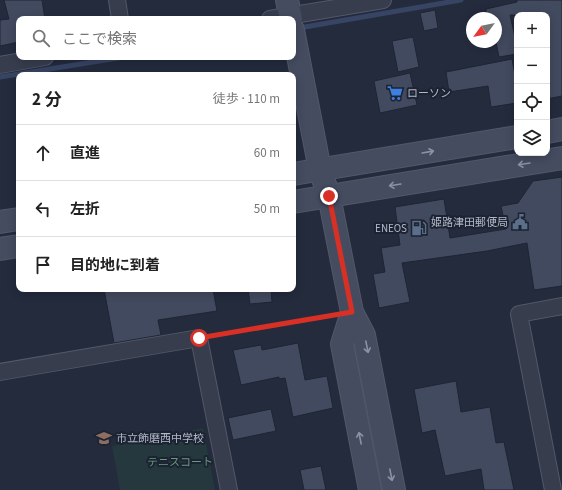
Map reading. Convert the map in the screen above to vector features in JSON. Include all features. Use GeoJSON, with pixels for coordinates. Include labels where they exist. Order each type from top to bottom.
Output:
{"type":"FeatureCollection","features":[{"type":"Feature","properties":{"kind":"street"},"geometry":{"type":"LineString","coordinates":[[117,0],[120,16]]}},
{"type":"Feature","properties":{"kind":"street"},"geometry":{"type":"LineString","coordinates":[[292,16],[383,0]]}},
{"type":"Feature","properties":{"kind":"street"},"geometry":{"type":"LineString","coordinates":[[0,65],[28,60]]}},
{"type":"Feature","properties":{"kind":"street"},"geometry":{"type":"LineString","coordinates":[[296,60],[320,170],[329,196],[352,312],[364,335],[394,490]]}},
{"type":"Feature","properties":{"kind":"street"},"geometry":{"type":"LineString","coordinates":[[550,131],[562,129]]}},
{"type":"Feature","properties":{"kind":"street"},"geometry":{"type":"LineString","coordinates":[[296,174],[514,138]]}},
{"type":"Feature","properties":{"kind":"street"},"geometry":{"type":"LineString","coordinates":[[296,202],[562,158]]}},
{"type":"Feature","properties":{"kind":"street"},"geometry":{"type":"LineString","coordinates":[[0,222],[16,219]]}},
{"type":"Feature","properties":{"kind":"street"},"geometry":{"type":"LineString","coordinates":[[0,249],[16,246]]}},
{"type":"Feature","properties":{"kind":"street"},"geometry":{"type":"LineString","coordinates":[[553,490],[519,314],[562,306]]}},
{"type":"Feature","properties":{"kind":"street"},"geometry":{"type":"LineString","coordinates":[[352,312],[342,344],[370,490]]}},
{"type":"Feature","properties":{"kind":"street"},"geometry":{"type":"LineString","coordinates":[[0,372],[199,338],[229,490]]}},
{"type":"Feature","properties":{"kind":"path"},"geometry":{"type":"LineString","coordinates":[[199,338],[352,312]]}},
{"type":"Feature","properties":{"kind":"green space","name":"テニスコート"},"geometry":{"type":"Polygon","coordinates":[[[203,428],[215,490],[120,490],[112,446],[203,428]]]}},
{"type":"Feature","properties":{"kind":"building"},"geometry":{"type":"Polygon","coordinates":[[[4,0],[42,0],[45,16],[16,16],[16,43],[0,46],[0,20],[9,19],[4,0]]]}},
{"type":"Feature","properties":{"kind":"building"},"geometry":{"type":"Polygon","coordinates":[[[517,0],[562,0],[562,96],[550,98],[550,12],[514,12],[514,15],[510,15],[514,33],[514,54],[499,57],[497,48],[502,48],[502,12],[486,12],[486,9],[517,2],[517,0]]]}},
{"type":"Feature","properties":{"kind":"building"},"geometry":{"type":"Polygon","coordinates":[[[435,10],[438,28],[424,31],[420,13],[435,10]]]}},
{"type":"Feature","properties":{"kind":"building"},"geometry":{"type":"Polygon","coordinates":[[[413,37],[419,67],[398,72],[392,41],[413,37]]]}},
{"type":"Feature","properties":{"kind":"building"},"geometry":{"type":"Polygon","coordinates":[[[512,59],[514,70],[514,103],[491,107],[488,86],[449,92],[446,72],[512,59]]]}},
{"type":"Feature","properties":{"kind":"building","name":"ローソン"},"geometry":{"type":"Polygon","coordinates":[[[410,73],[417,105],[380,113],[374,81],[410,73]]]}},
{"type":"Feature","properties":{"kind":"building"},"geometry":{"type":"Polygon","coordinates":[[[562,177],[562,286],[534,290],[527,243],[487,251],[402,263],[410,302],[379,308],[373,274],[385,272],[381,248],[400,245],[395,207],[444,199],[450,238],[506,229],[501,206],[518,203],[533,181],[562,177]]]}},
{"type":"Feature","properties":{"kind":"building"},"geometry":{"type":"Polygon","coordinates":[[[105,292],[214,292],[217,311],[158,320],[161,335],[114,343],[105,292]]]}},
{"type":"Feature","properties":{"kind":"building"},"geometry":{"type":"Polygon","coordinates":[[[248,292],[271,292],[272,302],[250,304],[248,292]]]}},
{"type":"Feature","properties":{"kind":"building"},"geometry":{"type":"Polygon","coordinates":[[[298,343],[305,380],[327,376],[333,408],[293,417],[285,378],[279,379],[279,377],[241,385],[233,350],[261,345],[262,350],[298,343]]]}},
{"type":"Feature","properties":{"kind":"building"},"geometry":{"type":"Polygon","coordinates":[[[456,381],[461,412],[490,407],[496,443],[504,442],[514,490],[484,490],[481,469],[445,476],[435,430],[422,433],[414,389],[456,381]]]}},
{"type":"Feature","properties":{"kind":"building"},"geometry":{"type":"Polygon","coordinates":[[[271,409],[276,431],[233,440],[228,418],[271,409]]]}},
{"type":"Feature","properties":{"kind":"building"},"geometry":{"type":"Polygon","coordinates":[[[321,466],[326,490],[304,490],[300,470],[321,466]]]}},
{"type":"Feature","properties":{"kind":"waterway"},"geometry":{"type":"LineString","coordinates":[[299,28],[461,0]]}},
{"type":"Feature","properties":{"kind":"waterway"},"geometry":{"type":"LineString","coordinates":[[31,72],[105,60]]}},
{"type":"Feature","properties":{"kind":"waterway"},"geometry":{"type":"LineString","coordinates":[[0,77],[16,74]]}},
{"type":"Feature","properties":{"kind":"place","name":"ローソン"},"geometry":{"type":"Point","coordinates":[395,93]}},
{"type":"Feature","properties":{"kind":"place","name":"姫路津田郵便局"},"geometry":{"type":"Point","coordinates":[520,222]}},
{"type":"Feature","properties":{"kind":"place","name":"ENEOS"},"geometry":{"type":"Point","coordinates":[419,228]}},
{"type":"Feature","properties":{"kind":"place","name":"市立飾磨西中学校"},"geometry":{"type":"Point","coordinates":[104,438]}},
{"type":"Feature","properties":{"kind":"route"},"geometry":{"type":"LineString","coordinates":[[199,338],[352,312],[329,196]]}}]}
